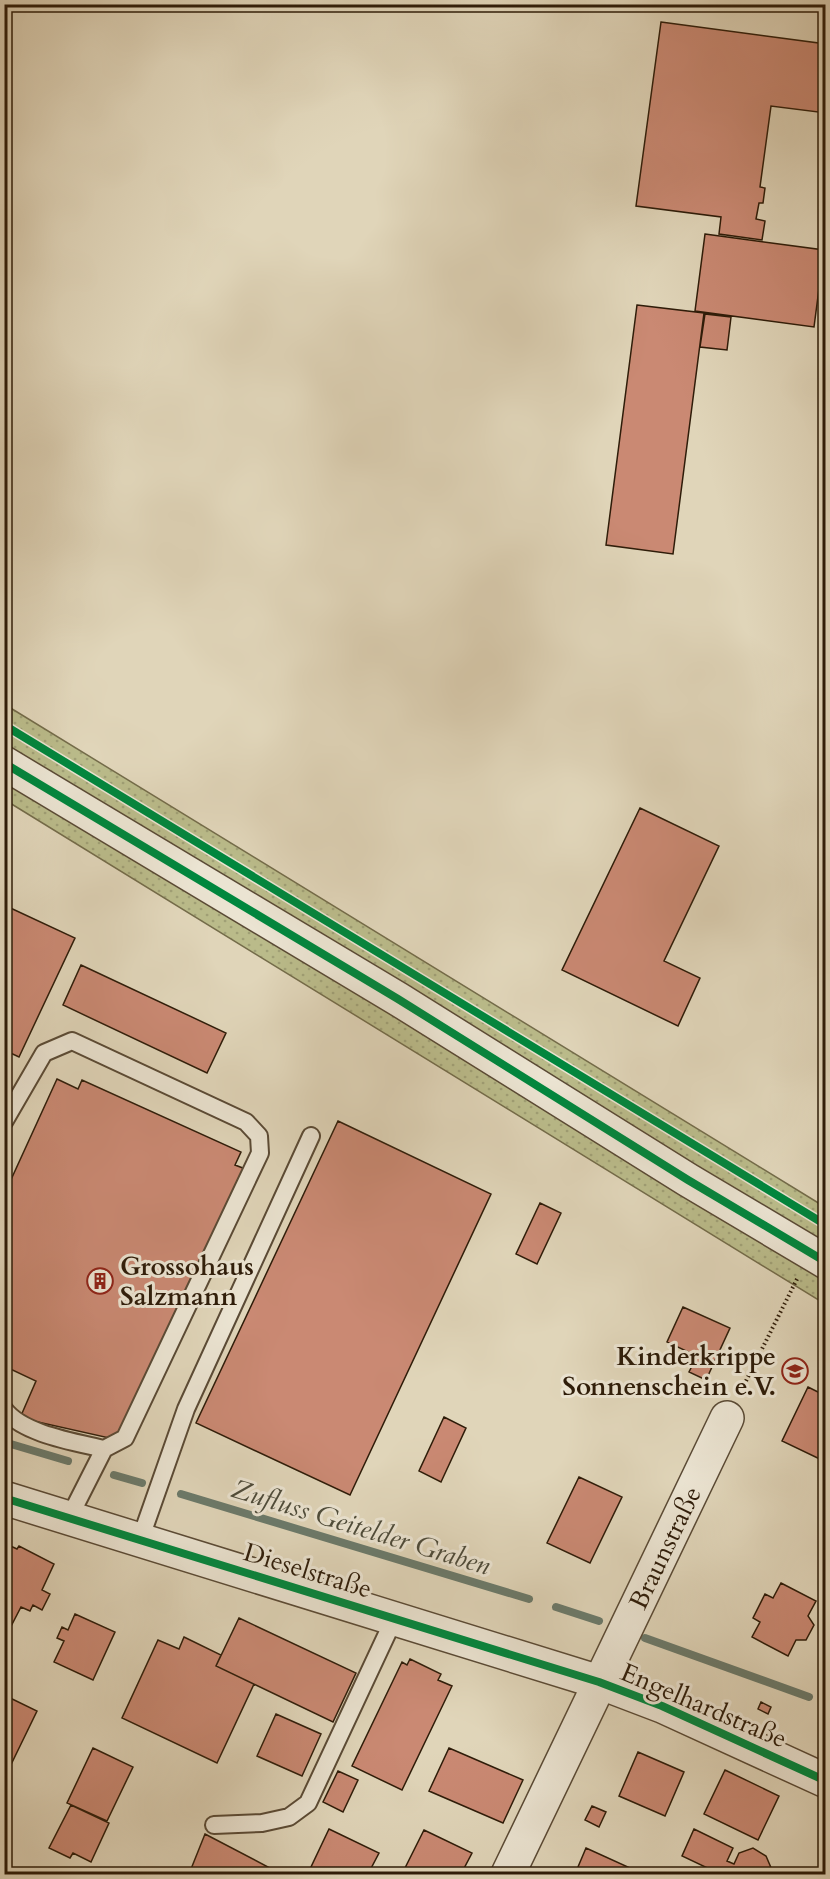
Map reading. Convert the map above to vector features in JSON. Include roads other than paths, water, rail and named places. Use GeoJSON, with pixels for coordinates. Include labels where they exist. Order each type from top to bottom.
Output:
{"type":"FeatureCollection","features":[{"type":"Feature","properties":{"kind":"street"},"geometry":{"type":"LineString","coordinates":[[4,763],[388,993],[688,1180],[818,1257]]}},
{"type":"Feature","properties":{"kind":"street","name":"Braunstraße"},"geometry":{"type":"LineString","coordinates":[[508,1875],[728,1418]]}},
{"type":"Feature","properties":{"kind":"street","name":"Dieselstraße"},"geometry":{"type":"LineString","coordinates":[[4,1498],[599,1682]]}},
{"type":"Feature","properties":{"kind":"street","name":"Engelhardstraße"},"geometry":{"type":"LineString","coordinates":[[599,1682],[662,1706],[825,1781]]}},
{"type":"Feature","properties":{"kind":"lane"},"geometry":{"type":"LineString","coordinates":[[4,1122],[44,1053],[72,1041],[246,1122],[259,1136],[260,1153],[136,1417],[124,1438],[104,1449],[69,1518]]}},
{"type":"Feature","properties":{"kind":"lane"},"geometry":{"type":"LineString","coordinates":[[140,1540],[186,1409],[311,1136]]}},
{"type":"Feature","properties":{"kind":"lane"},"geometry":{"type":"LineString","coordinates":[[4,1408],[11,1418],[30,1427],[55,1437],[104,1449]]}},
{"type":"Feature","properties":{"kind":"lane"},"geometry":{"type":"LineString","coordinates":[[214,1825],[262,1823],[289,1817],[308,1803],[394,1619]]}},
{"type":"Feature","properties":{"kind":"waterway","name":"Zufluss Geitelder Graben"},"geometry":{"type":"LineString","coordinates":[[4,1442],[68,1461]]}},
{"type":"Feature","properties":{"kind":"waterway","name":"Zufluss Geitelder Graben"},"geometry":{"type":"LineString","coordinates":[[114,1475],[142,1483]]}},
{"type":"Feature","properties":{"kind":"waterway","name":"Zufluss Geitelder Graben"},"geometry":{"type":"LineString","coordinates":[[181,1494],[529,1599]]}},
{"type":"Feature","properties":{"kind":"waterway","name":"Zufluss Geitelder Graben"},"geometry":{"type":"LineString","coordinates":[[556,1607],[599,1621]]}},
{"type":"Feature","properties":{"kind":"waterway","name":"Zufluss Geitelder Graben"},"geometry":{"type":"LineString","coordinates":[[645,1638],[809,1697]]}},
{"type":"Feature","properties":{"kind":"place","name":"Grossohaus Salzmann"},"geometry":{"type":"Point","coordinates":[100,1281]}},
{"type":"Feature","properties":{"kind":"place","name":"Kinderkrippe Sonnenschein e.V."},"geometry":{"type":"Point","coordinates":[795,1371]}}]}
